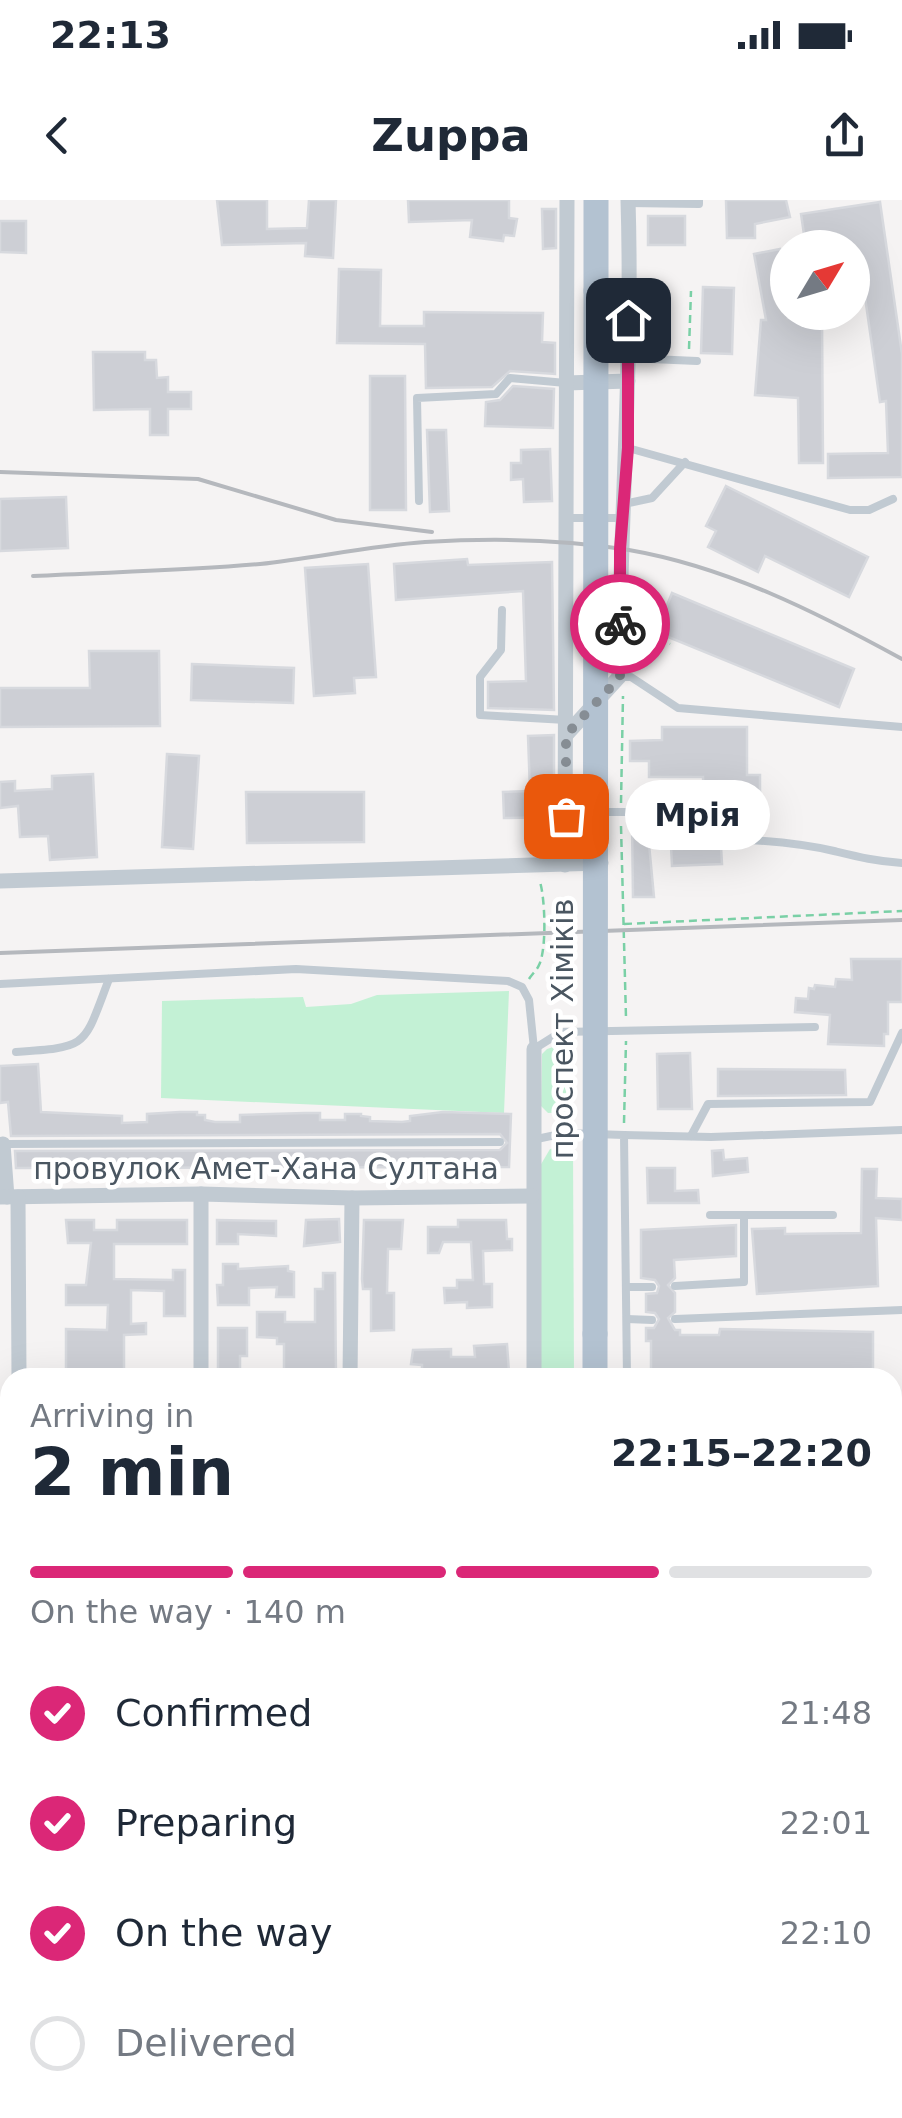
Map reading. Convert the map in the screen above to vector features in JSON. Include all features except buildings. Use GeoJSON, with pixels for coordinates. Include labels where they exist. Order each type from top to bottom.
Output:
{"type":"FeatureCollection","features":[{"type":"Feature","properties":{"kind":"main road","name":"проспект Хіміків"},"geometry":{"type":"LineString","coordinates":[[595,1368],[596,200]]}},
{"type":"Feature","properties":{"kind":"street"},"geometry":{"type":"LineString","coordinates":[[565,865],[567,200]]}},
{"type":"Feature","properties":{"kind":"street"},"geometry":{"type":"LineString","coordinates":[[566,728],[620,677],[628,448],[628,202]]}},
{"type":"Feature","properties":{"kind":"street"},"geometry":{"type":"LineString","coordinates":[[566,384],[628,380]]}},
{"type":"Feature","properties":{"kind":"street"},"geometry":{"type":"LineString","coordinates":[[0,880],[602,863],[602,697]]}},
{"type":"Feature","properties":{"kind":"street"},"geometry":{"type":"LineString","coordinates":[[566,816],[601,812]]}},
{"type":"Feature","properties":{"kind":"street","name":"проспект Хіміків"},"geometry":{"type":"LineString","coordinates":[[534,1050],[534,1368]]}},
{"type":"Feature","properties":{"kind":"street"},"geometry":{"type":"LineString","coordinates":[[2,1144],[18,1368]]}},
{"type":"Feature","properties":{"kind":"street"},"geometry":{"type":"LineString","coordinates":[[201,1194],[201,1368]]}},
{"type":"Feature","properties":{"kind":"street","name":"провулок Амет-Хана Султана"},"geometry":{"type":"LineString","coordinates":[[8,1197],[532,1196]]}},
{"type":"Feature","properties":{"kind":"street"},"geometry":{"type":"LineString","coordinates":[[350,1368],[352,1198]]}},
{"type":"Feature","properties":{"kind":"lane"},"geometry":{"type":"LineString","coordinates":[[628,202],[699,204],[699,200]]}},
{"type":"Feature","properties":{"kind":"lane"},"geometry":{"type":"LineString","coordinates":[[628,358],[693,361]]}},
{"type":"Feature","properties":{"kind":"lane"},"geometry":{"type":"LineString","coordinates":[[418,502],[417,398],[496,394],[510,378],[566,384]]}},
{"type":"Feature","properties":{"kind":"lane"},"geometry":{"type":"LineString","coordinates":[[628,448],[850,510],[869,510],[893,498]]}},
{"type":"Feature","properties":{"kind":"lane"},"geometry":{"type":"LineString","coordinates":[[566,518],[623,511],[652,498],[685,462]]}},
{"type":"Feature","properties":{"kind":"lane"},"geometry":{"type":"LineString","coordinates":[[502,610],[501,650],[480,677],[480,716],[566,728]]}},
{"type":"Feature","properties":{"kind":"lane"},"geometry":{"type":"LineString","coordinates":[[620,677],[631,677],[678,708],[902,727]]}},
{"type":"Feature","properties":{"kind":"lane"},"geometry":{"type":"LineString","coordinates":[[601,812],[675,812],[679,838],[732,838],[833,851],[860,860],[902,863]]}},
{"type":"Feature","properties":{"kind":"lane"},"geometry":{"type":"LineString","coordinates":[[0,984],[296,969],[508,981],[522,987],[529,1000],[534,1050],[561,1032],[815,1027]]}},
{"type":"Feature","properties":{"kind":"lane"},"geometry":{"type":"LineString","coordinates":[[16,1052],[65,1048],[87,1036],[109,979]]}},
{"type":"Feature","properties":{"kind":"lane"},"geometry":{"type":"LineString","coordinates":[[691,1136],[708,1104],[870,1102],[902,1032]]}},
{"type":"Feature","properties":{"kind":"lane"},"geometry":{"type":"LineString","coordinates":[[532,1140],[565,1133],[691,1136],[902,1130]]}},
{"type":"Feature","properties":{"kind":"lane"},"geometry":{"type":"LineString","coordinates":[[624,1135],[627,1368]]}},
{"type":"Feature","properties":{"kind":"lane"},"geometry":{"type":"LineString","coordinates":[[2,1144],[500,1142]]}},
{"type":"Feature","properties":{"kind":"lane"},"geometry":{"type":"LineString","coordinates":[[710,1216],[833,1214]]}},
{"type":"Feature","properties":{"kind":"lane"},"geometry":{"type":"LineString","coordinates":[[675,1286],[744,1282],[744,1216]]}},
{"type":"Feature","properties":{"kind":"lane"},"geometry":{"type":"LineString","coordinates":[[626,1287],[652,1287]]}},
{"type":"Feature","properties":{"kind":"lane"},"geometry":{"type":"LineString","coordinates":[[675,1319],[902,1310]]}},
{"type":"Feature","properties":{"kind":"lane"},"geometry":{"type":"LineString","coordinates":[[627,1320],[652,1320]]}},
{"type":"Feature","properties":{"kind":"path"},"geometry":{"type":"LineString","coordinates":[[691,291],[693,361]]}},
{"type":"Feature","properties":{"kind":"path"},"geometry":{"type":"LineString","coordinates":[[630,623],[670,644]]}},
{"type":"Feature","properties":{"kind":"path"},"geometry":{"type":"LineString","coordinates":[[522,987],[540,964],[544,894]]}},
{"type":"Feature","properties":{"kind":"path"},"geometry":{"type":"LineString","coordinates":[[624,924],[902,911]]}},
{"type":"Feature","properties":{"kind":"green space"},"geometry":{"type":"Polygon","coordinates":[[[509,991],[504,1113],[161,1098],[162,1001],[303,997],[306,1007],[351,1004],[377,995],[509,991]]]}},
{"type":"Feature","properties":{"kind":"green space"},"geometry":{"type":"Polygon","coordinates":[[[565,1043],[572,1044],[572,1112],[548,1113],[541,1106],[542,1054],[565,1043]]]}},
{"type":"Feature","properties":{"kind":"green space"},"geometry":{"type":"Polygon","coordinates":[[[573,1144],[574,1368],[540,1368],[540,1166],[550,1149],[573,1144]]]}},
{"type":"Feature","properties":{"kind":"railway"},"geometry":{"type":"LineString","coordinates":[[0,472],[198,479],[336,520],[432,532]]}},
{"type":"Feature","properties":{"kind":"railway"},"geometry":{"type":"LineString","coordinates":[[33,576],[260,564],[425,542],[579,544],[665,558],[736,580],[804,608],[902,659]]}},
{"type":"Feature","properties":{"kind":"railway"},"geometry":{"type":"LineString","coordinates":[[0,953],[902,920]]}},
{"type":"Feature","properties":{"kind":"way so far"},"geometry":{"type":"LineString","coordinates":[[566,816],[566,735],[620,677],[620,624]]}},
{"type":"Feature","properties":{"kind":"place","name":"Мрія"},"geometry":{"type":"Point","coordinates":[566,816]}},
{"type":"Feature","properties":{"kind":"route"},"geometry":{"type":"LineString","coordinates":[[620,624],[620,549],[628,448],[628,320]]}}]}
